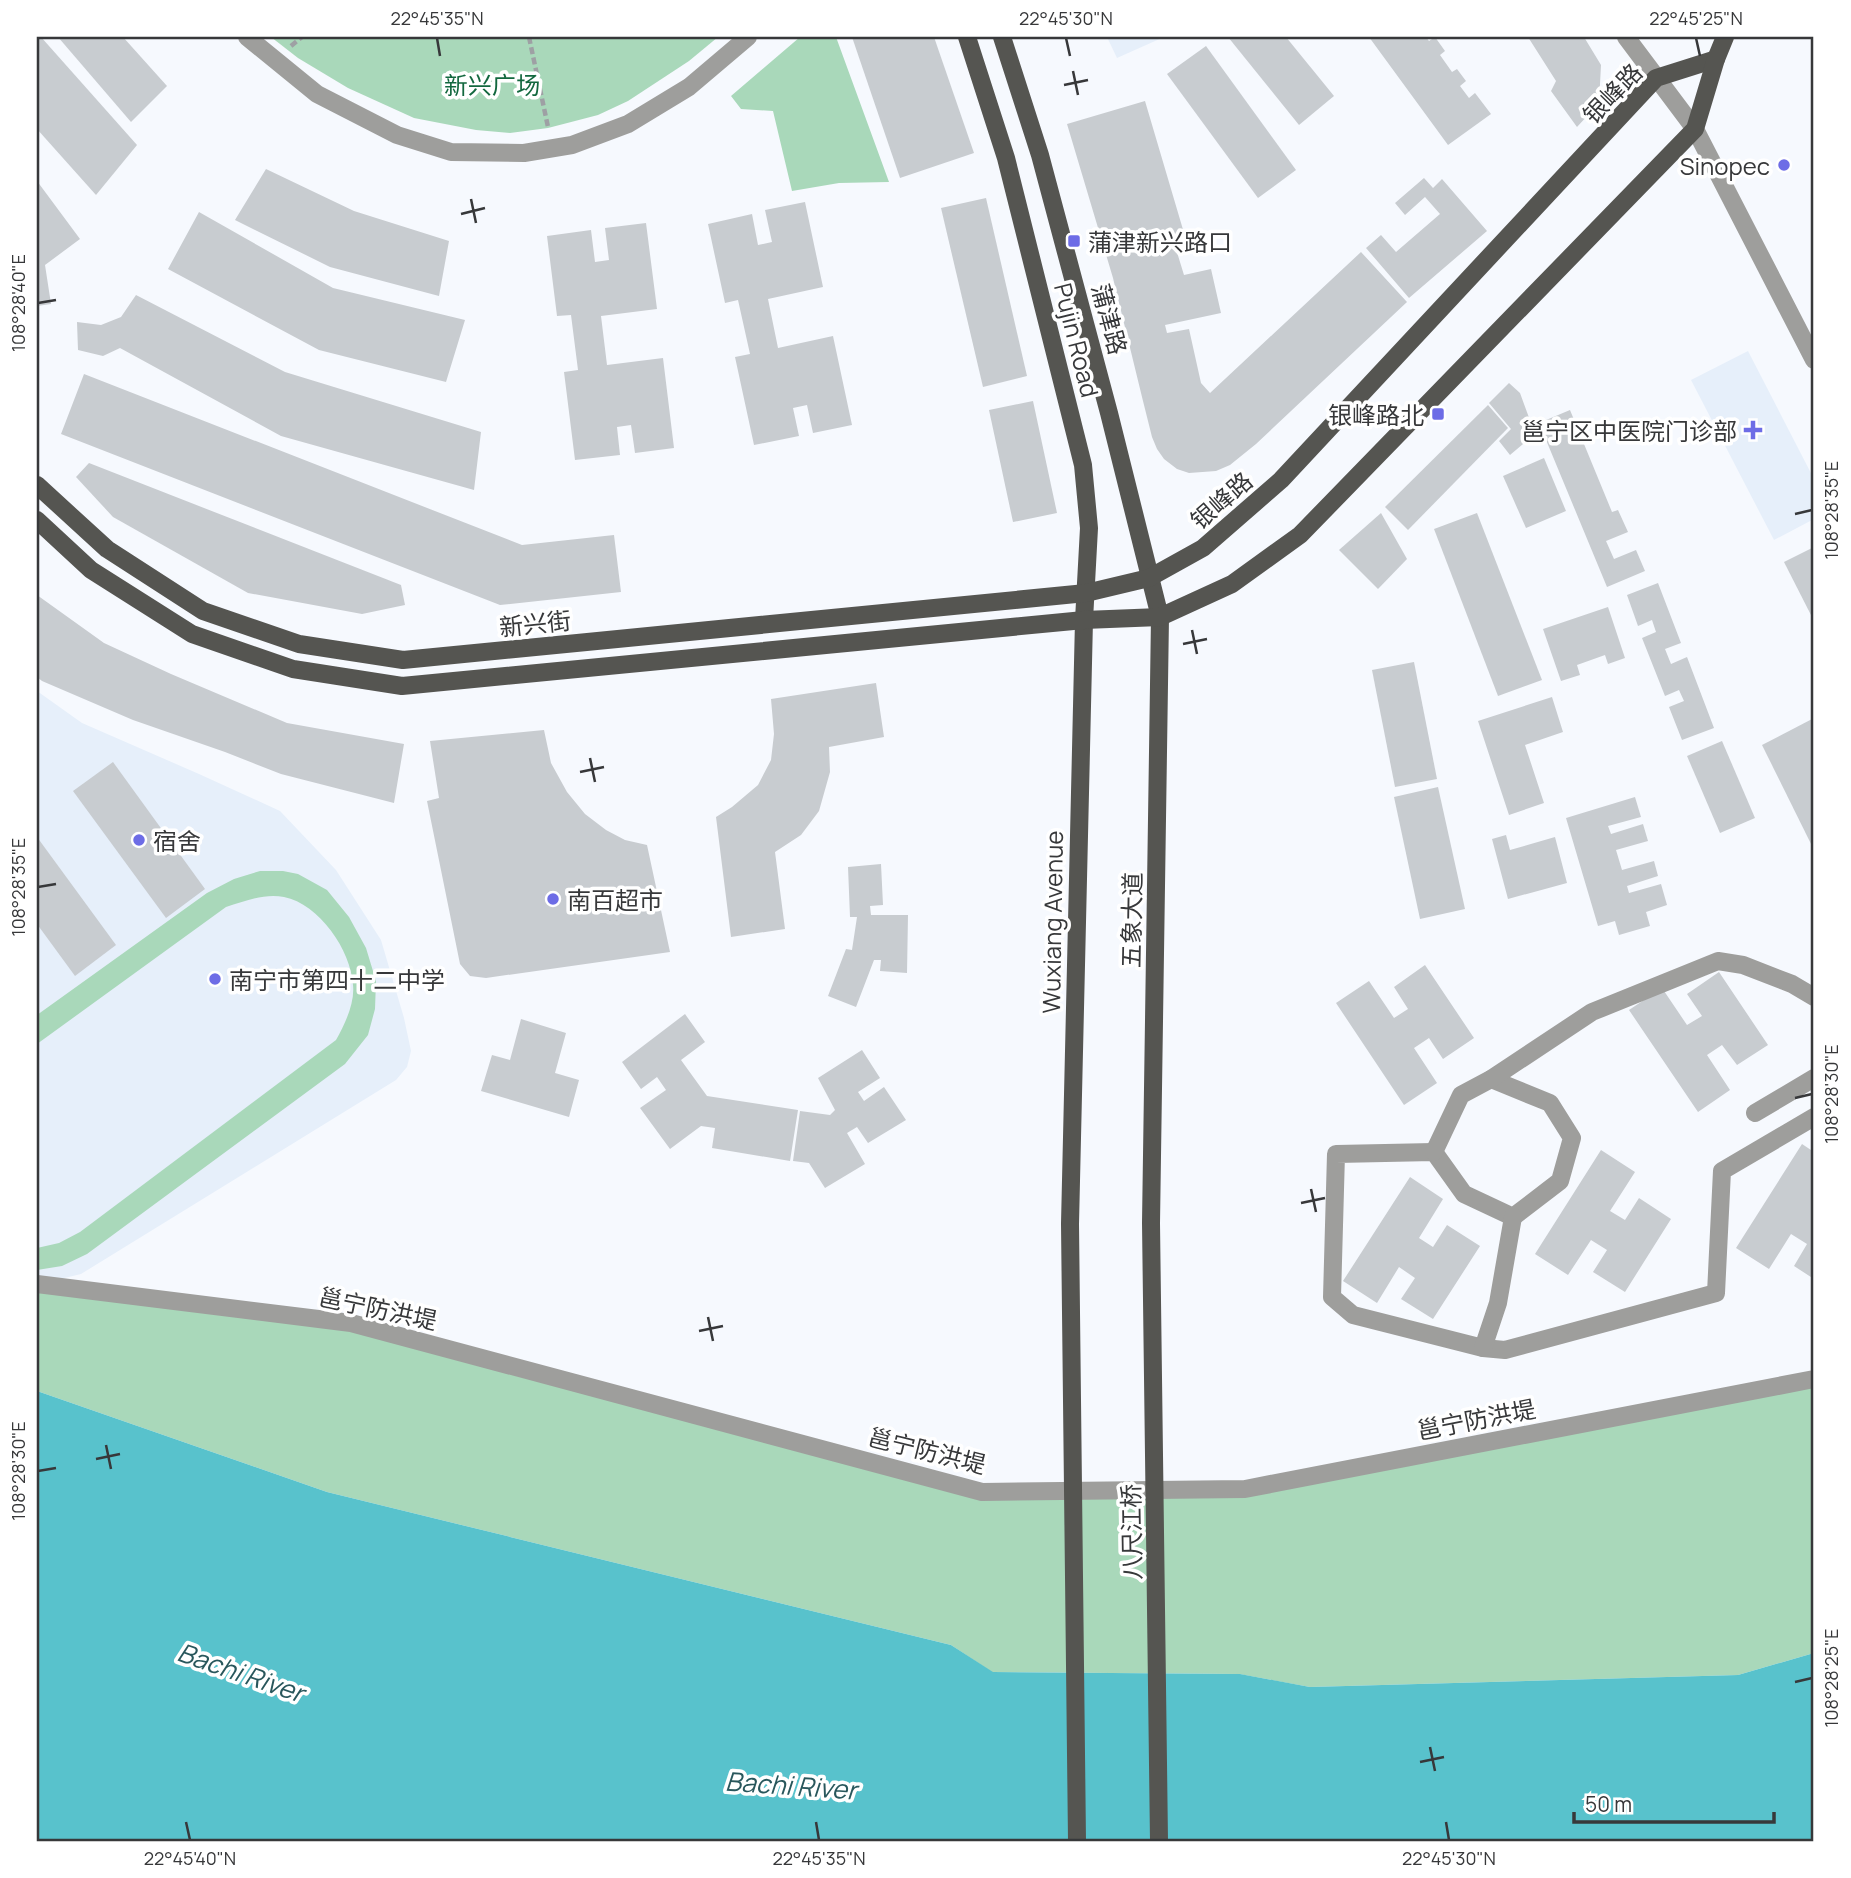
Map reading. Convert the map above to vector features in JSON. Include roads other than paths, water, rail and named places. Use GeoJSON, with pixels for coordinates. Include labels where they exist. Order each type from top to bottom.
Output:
{"type":"FeatureCollection","features":[{"type":"Feature","properties":{"kind":"main road","name":"Pujin Road"},"geometry":{"type":"LineString","coordinates":[[967,37],[1006,158],[1083,465],[1089,528],[1084,620]]}},
{"type":"Feature","properties":{"kind":"main road","name":"蒲津路"},"geometry":{"type":"LineString","coordinates":[[1002,37],[1047,180],[1160,617]]}},
{"type":"Feature","properties":{"kind":"main road"},"geometry":{"type":"LineString","coordinates":[[1160,617],[1232,584],[1300,536],[1695,129],[1725,37]]}},
{"type":"Feature","properties":{"kind":"main road","name":"银峰路"},"geometry":{"type":"LineString","coordinates":[[1086,593],[1149,578],[1203,548],[1281,480],[1656,78],[1716,59]]}},
{"type":"Feature","properties":{"kind":"main road","name":"新兴街"},"geometry":{"type":"LineString","coordinates":[[37,485],[107,549],[203,611],[299,644],[403,660],[1086,593]]}},
{"type":"Feature","properties":{"kind":"main road","name":"新兴街"},"geometry":{"type":"LineString","coordinates":[[37,520],[91,570],[192,634],[293,669],[402,687],[1084,620],[1160,617]]}},
{"type":"Feature","properties":{"kind":"main road","name":"五象大道"},"geometry":{"type":"LineString","coordinates":[[1152,1223],[1160,617]]}},
{"type":"Feature","properties":{"kind":"main road","name":"Wuxiang Avenue"},"geometry":{"type":"LineString","coordinates":[[1077,1841],[1070,1224],[1084,620]]}},
{"type":"Feature","properties":{"kind":"main road","name":"八尺江桥"},"geometry":{"type":"LineString","coordinates":[[1152,1223],[1159,1841]]}},
{"type":"Feature","properties":{"kind":"street"},"geometry":{"type":"LineString","coordinates":[[247,37],[317,94],[397,135],[451,152],[524,153],[572,145],[628,124],[689,87],[748,37]]}},
{"type":"Feature","properties":{"kind":"street"},"geometry":{"type":"LineString","coordinates":[[1626,37],[1695,129],[1814,360]]}},
{"type":"Feature","properties":{"kind":"street"},"geometry":{"type":"LineString","coordinates":[[1434,1152],[1461,1095],[1491,1079],[1592,1012],[1718,961],[1743,965],[1792,984],[1814,997]]}},
{"type":"Feature","properties":{"kind":"street"},"geometry":{"type":"LineString","coordinates":[[1755,1113],[1814,1078]]}},
{"type":"Feature","properties":{"kind":"street"},"geometry":{"type":"LineString","coordinates":[[1483,1348],[1498,1303],[1513,1217],[1560,1181],[1572,1138],[1550,1103],[1491,1079]]}},
{"type":"Feature","properties":{"kind":"street"},"geometry":{"type":"LineString","coordinates":[[1434,1152],[1336,1154],[1332,1297],[1353,1315],[1483,1348],[1505,1350],[1716,1293],[1722,1171],[1814,1117]]}},
{"type":"Feature","properties":{"kind":"street"},"geometry":{"type":"LineString","coordinates":[[1434,1152],[1464,1194],[1513,1217]]}},
{"type":"Feature","properties":{"kind":"street","name":"邕宁防洪堤"},"geometry":{"type":"LineString","coordinates":[[37,1284],[351,1323],[982,1492],[1245,1489],[1814,1379]]}},
{"type":"Feature","properties":{"kind":"water","name":"Bachi River"},"geometry":{"type":"Polygon","coordinates":[[[37,1391],[327,1492],[951,1645],[993,1672],[1240,1674],[1310,1687],[1738,1675],[1814,1653],[1814,1841],[37,1841],[37,1391]]]}},
{"type":"Feature","properties":{"kind":"place","name":"Sinopec"},"geometry":{"type":"Point","coordinates":[1784,165]}},
{"type":"Feature","properties":{"kind":"place","name":"蒲津新兴路口"},"geometry":{"type":"Point","coordinates":[1074,241]}},
{"type":"Feature","properties":{"kind":"place","name":"银峰路北"},"geometry":{"type":"Point","coordinates":[1438,414]}},
{"type":"Feature","properties":{"kind":"place","name":"邕宁区中医院门诊部"},"geometry":{"type":"Point","coordinates":[1753,430]}},
{"type":"Feature","properties":{"kind":"place","name":"宿舍"},"geometry":{"type":"Point","coordinates":[139,840]}},
{"type":"Feature","properties":{"kind":"place","name":"南百超市"},"geometry":{"type":"Point","coordinates":[553,899]}},
{"type":"Feature","properties":{"kind":"place","name":"南宁市第四十二中学"},"geometry":{"type":"Point","coordinates":[215,979]}},
{"type":"Feature","properties":{"kind":"park label","name":"新兴广场"},"geometry":{"type":"Point","coordinates":[492,84]}}]}
